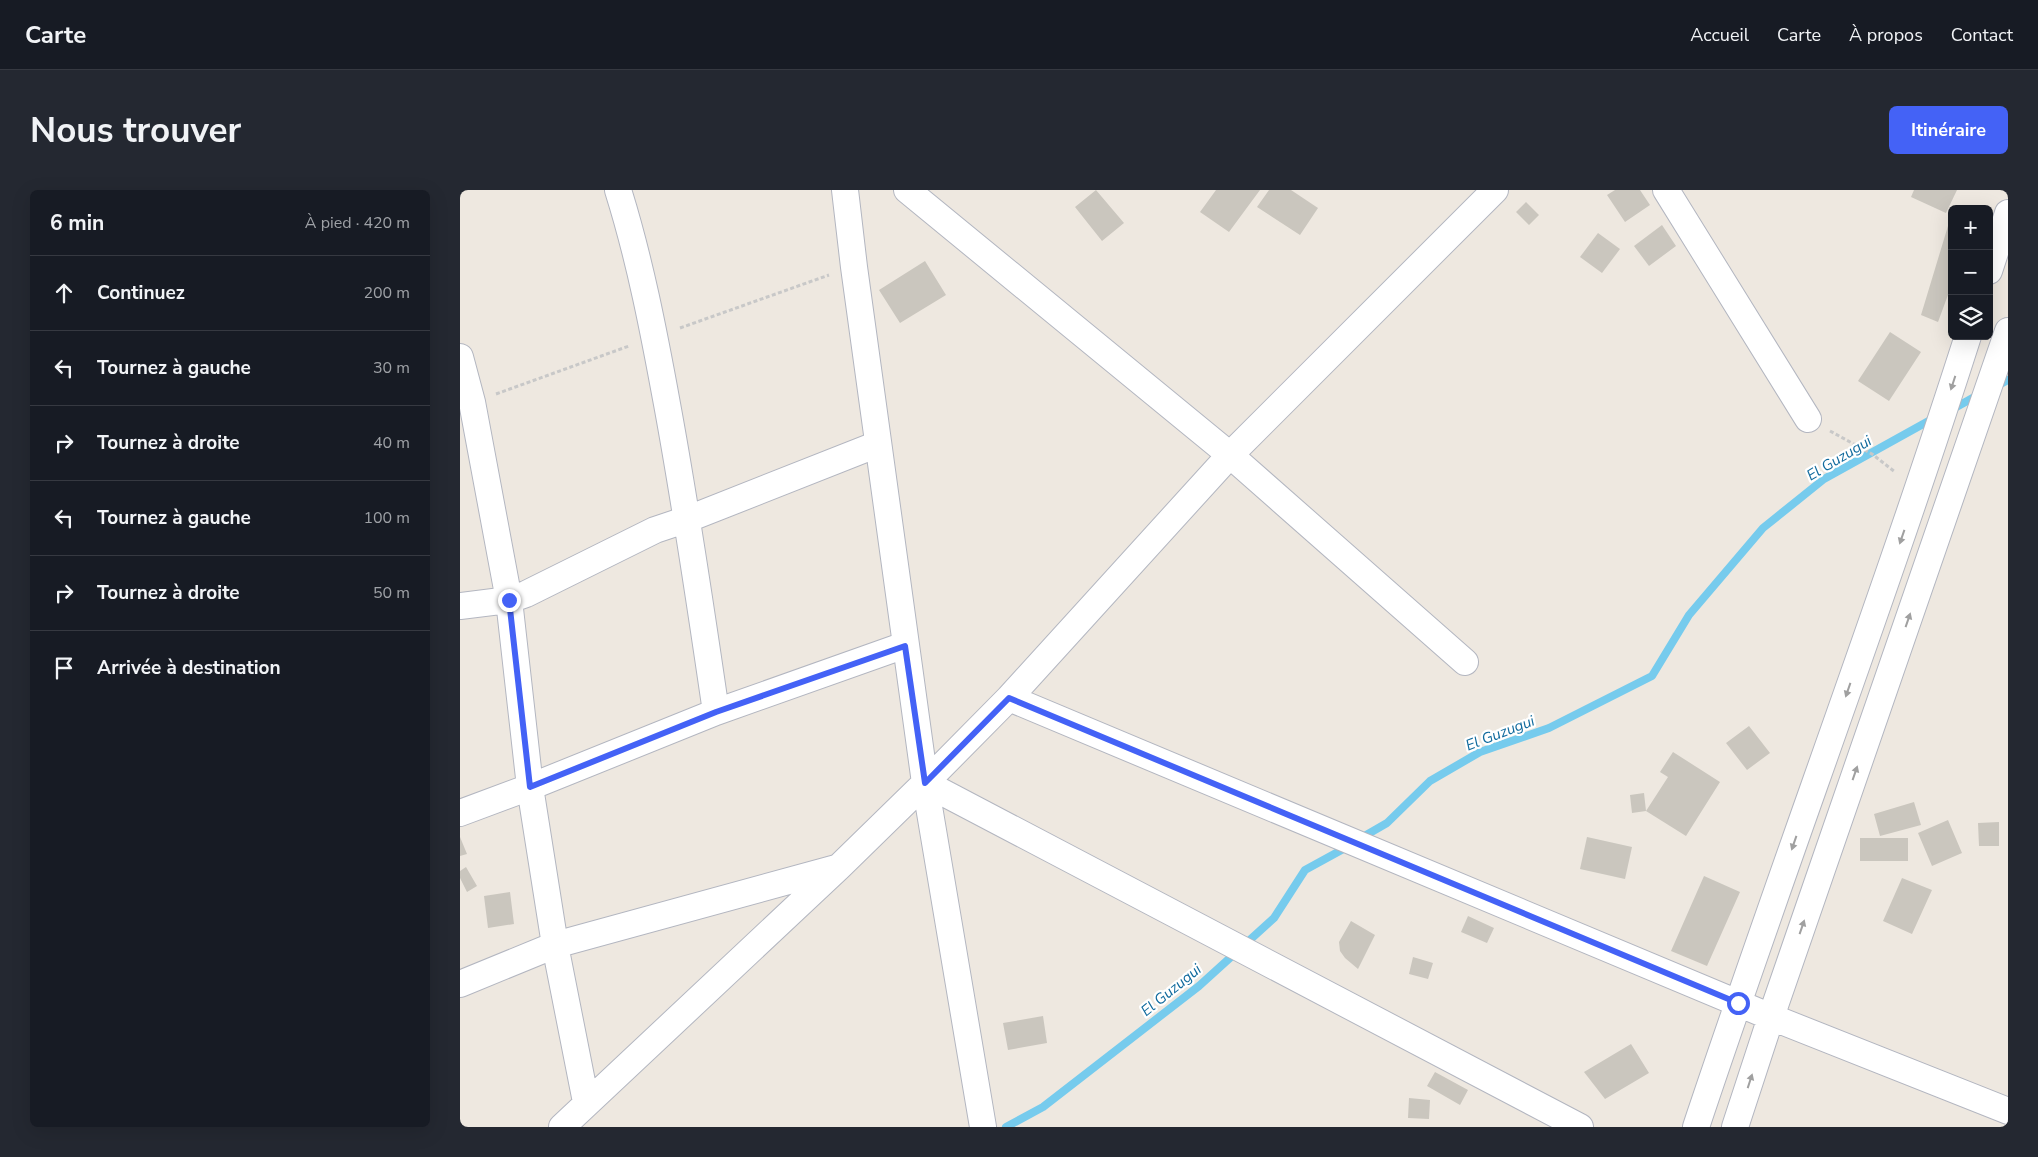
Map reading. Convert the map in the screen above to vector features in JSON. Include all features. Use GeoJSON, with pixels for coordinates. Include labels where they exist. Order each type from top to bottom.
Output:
{"type":"FeatureCollection","features":[{"type":"Feature","properties":{"kind":"street"},"geometry":{"type":"LineString","coordinates":[[618,190],[655,337],[688,519],[716,712]]}},
{"type":"Feature","properties":{"kind":"street"},"geometry":{"type":"LineString","coordinates":[[845,190],[905,646],[925,783],[983,1127]]}},
{"type":"Feature","properties":{"kind":"street"},"geometry":{"type":"LineString","coordinates":[[907,190],[1230,455],[1465,662]]}},
{"type":"Feature","properties":{"kind":"street"},"geometry":{"type":"LineString","coordinates":[[562,1127],[586,1102],[839,867],[925,783],[1009,698],[1230,455],[1495,190]]}},
{"type":"Feature","properties":{"kind":"street"},"geometry":{"type":"LineString","coordinates":[[1666,190],[1808,419]]}},
{"type":"Feature","properties":{"kind":"street"},"geometry":{"type":"LineString","coordinates":[[1993,259],[2008,213]]}},
{"type":"Feature","properties":{"kind":"street"},"geometry":{"type":"LineString","coordinates":[[1735,1127],[1771,1017],[2008,331]]}},
{"type":"Feature","properties":{"kind":"street"},"geometry":{"type":"LineString","coordinates":[[1696,1127],[1919,490],[1967,340]]}},
{"type":"Feature","properties":{"kind":"street"},"geometry":{"type":"LineString","coordinates":[[460,357],[472,402],[509,600],[530,787],[555,946],[586,1102]]}},
{"type":"Feature","properties":{"kind":"street"},"geometry":{"type":"LineString","coordinates":[[460,606],[509,600],[544,586],[655,530],[688,519],[878,444]]}},
{"type":"Feature","properties":{"kind":"street"},"geometry":{"type":"LineString","coordinates":[[460,813],[530,787],[716,712],[905,646]]}},
{"type":"Feature","properties":{"kind":"street"},"geometry":{"type":"LineString","coordinates":[[1009,698],[1771,1017],[2008,1111]]}},
{"type":"Feature","properties":{"kind":"street"},"geometry":{"type":"LineString","coordinates":[[925,783],[1580,1127]]}},
{"type":"Feature","properties":{"kind":"street"},"geometry":{"type":"LineString","coordinates":[[460,984],[555,946],[839,867]]}},
{"type":"Feature","properties":{"kind":"path"},"geometry":{"type":"LineString","coordinates":[[1808,419],[1872,454],[1919,490]]}},
{"type":"Feature","properties":{"kind":"building"},"geometry":{"type":"Polygon","coordinates":[[[1096,190],[1124,223],[1102,241],[1075,207],[1096,190]]]}},
{"type":"Feature","properties":{"kind":"building"},"geometry":{"type":"Polygon","coordinates":[[[1216,190],[1260,190],[1229,232],[1200,212],[1216,190]]]}},
{"type":"Feature","properties":{"kind":"building"},"geometry":{"type":"Polygon","coordinates":[[[1269,190],[1291,190],[1318,208],[1300,235],[1257,207],[1269,190]]]}},
{"type":"Feature","properties":{"kind":"building"},"geometry":{"type":"Polygon","coordinates":[[[1615,190],[1640,190],[1650,205],[1625,222],[1607,195],[1615,190]]]}},
{"type":"Feature","properties":{"kind":"building"},"geometry":{"type":"Polygon","coordinates":[[[1914,190],[1957,190],[1950,205],[1948,205],[1946,213],[1911,197],[1914,190]]]}},
{"type":"Feature","properties":{"kind":"building"},"geometry":{"type":"Polygon","coordinates":[[[1526,202],[1539,215],[1529,225],[1516,212],[1526,202]]]}},
{"type":"Feature","properties":{"kind":"building"},"geometry":{"type":"Polygon","coordinates":[[[1662,225],[1676,246],[1649,266],[1634,246],[1662,225]]]}},
{"type":"Feature","properties":{"kind":"building"},"geometry":{"type":"Polygon","coordinates":[[[1948,226],[1948,295],[1938,322],[1921,315],[1948,226]]]}},
{"type":"Feature","properties":{"kind":"building"},"geometry":{"type":"Polygon","coordinates":[[[1598,233],[1620,249],[1602,273],[1580,257],[1598,233]]]}},
{"type":"Feature","properties":{"kind":"building"},"geometry":{"type":"Polygon","coordinates":[[[925,261],[946,295],[900,323],[879,290],[925,261]]]}},
{"type":"Feature","properties":{"kind":"building"},"geometry":{"type":"Polygon","coordinates":[[[1890,332],[1921,352],[1889,401],[1858,381],[1890,332]]]}},
{"type":"Feature","properties":{"kind":"building"},"geometry":{"type":"Polygon","coordinates":[[[1749,726],[1770,753],[1747,770],[1726,743],[1749,726]]]}},
{"type":"Feature","properties":{"kind":"building"},"geometry":{"type":"Polygon","coordinates":[[[1673,752],[1720,782],[1686,836],[1646,811],[1668,777],[1660,772],[1673,752]]]}},
{"type":"Feature","properties":{"kind":"building"},"geometry":{"type":"Polygon","coordinates":[[[1644,793],[1646,811],[1632,813],[1630,795],[1644,793]]]}},
{"type":"Feature","properties":{"kind":"building"},"geometry":{"type":"Polygon","coordinates":[[[1914,802],[1921,825],[1880,836],[1874,814],[1914,802]]]}},
{"type":"Feature","properties":{"kind":"building"},"geometry":{"type":"Polygon","coordinates":[[[1948,820],[1962,853],[1932,866],[1918,833],[1948,820]]]}},
{"type":"Feature","properties":{"kind":"building"},"geometry":{"type":"Polygon","coordinates":[[[1999,822],[1999,846],[1979,846],[1978,823],[1999,822]]]}},
{"type":"Feature","properties":{"kind":"building"},"geometry":{"type":"Polygon","coordinates":[[[460,837],[467,854],[460,856],[460,837]]]}},
{"type":"Feature","properties":{"kind":"building"},"geometry":{"type":"Polygon","coordinates":[[[1587,837],[1632,847],[1625,879],[1580,869],[1587,837]]]}},
{"type":"Feature","properties":{"kind":"building"},"geometry":{"type":"Polygon","coordinates":[[[1860,838],[1908,838],[1908,861],[1860,861],[1860,838]]]}},
{"type":"Feature","properties":{"kind":"building"},"geometry":{"type":"Polygon","coordinates":[[[466,867],[477,886],[467,892],[460,878],[460,871],[466,867]]]}},
{"type":"Feature","properties":{"kind":"building"},"geometry":{"type":"Polygon","coordinates":[[[1704,876],[1740,892],[1707,966],[1671,951],[1704,876]]]}},
{"type":"Feature","properties":{"kind":"building"},"geometry":{"type":"Polygon","coordinates":[[[1902,878],[1932,890],[1912,934],[1883,921],[1902,878]]]}},
{"type":"Feature","properties":{"kind":"building"},"geometry":{"type":"Polygon","coordinates":[[[510,892],[514,924],[488,928],[484,896],[510,892]]]}},
{"type":"Feature","properties":{"kind":"building"},"geometry":{"type":"Polygon","coordinates":[[[1468,916],[1494,928],[1487,943],[1461,932],[1468,916]]]}},
{"type":"Feature","properties":{"kind":"building"},"geometry":{"type":"Polygon","coordinates":[[[1351,921],[1375,935],[1358,969],[1340,951],[1339,942],[1351,921]]]}},
{"type":"Feature","properties":{"kind":"building"},"geometry":{"type":"Polygon","coordinates":[[[1413,957],[1433,963],[1428,979],[1409,974],[1413,957]]]}},
{"type":"Feature","properties":{"kind":"building"},"geometry":{"type":"Polygon","coordinates":[[[1043,1016],[1047,1043],[1008,1050],[1003,1023],[1043,1016]]]}},
{"type":"Feature","properties":{"kind":"building"},"geometry":{"type":"Polygon","coordinates":[[[1631,1044],[1649,1073],[1605,1099],[1584,1072],[1631,1044]]]}},
{"type":"Feature","properties":{"kind":"building"},"geometry":{"type":"Polygon","coordinates":[[[1435,1072],[1468,1090],[1460,1105],[1427,1086],[1435,1072]]]}},
{"type":"Feature","properties":{"kind":"building"},"geometry":{"type":"Polygon","coordinates":[[[1409,1098],[1430,1100],[1429,1119],[1408,1118],[1409,1098]]]}},
{"type":"Feature","properties":{"kind":"waterway","name":"El Guzugui"},"geometry":{"type":"LineString","coordinates":[[1995,387],[2008,380]]}},
{"type":"Feature","properties":{"kind":"waterway","name":"El Guzugui"},"geometry":{"type":"LineString","coordinates":[[1951,410],[1978,395]]}},
{"type":"Feature","properties":{"kind":"waterway","name":"El Guzugui"},"geometry":{"type":"LineString","coordinates":[[1361,838],[1387,823],[1430,781],[1480,752],[1549,728],[1652,676],[1689,615],[1763,528],[1824,479],[1934,418]]}},
{"type":"Feature","properties":{"kind":"waterway","name":"El Guzugui"},"geometry":{"type":"LineString","coordinates":[[1006,1127],[1043,1107],[1199,986],[1274,918],[1305,870],[1347,847]]}},
{"type":"Feature","properties":{"kind":"route"},"geometry":{"type":"LineString","coordinates":[[509,600],[530,787],[716,712],[905,646],[925,783],[1009,698],[1738,1003]]}}]}
